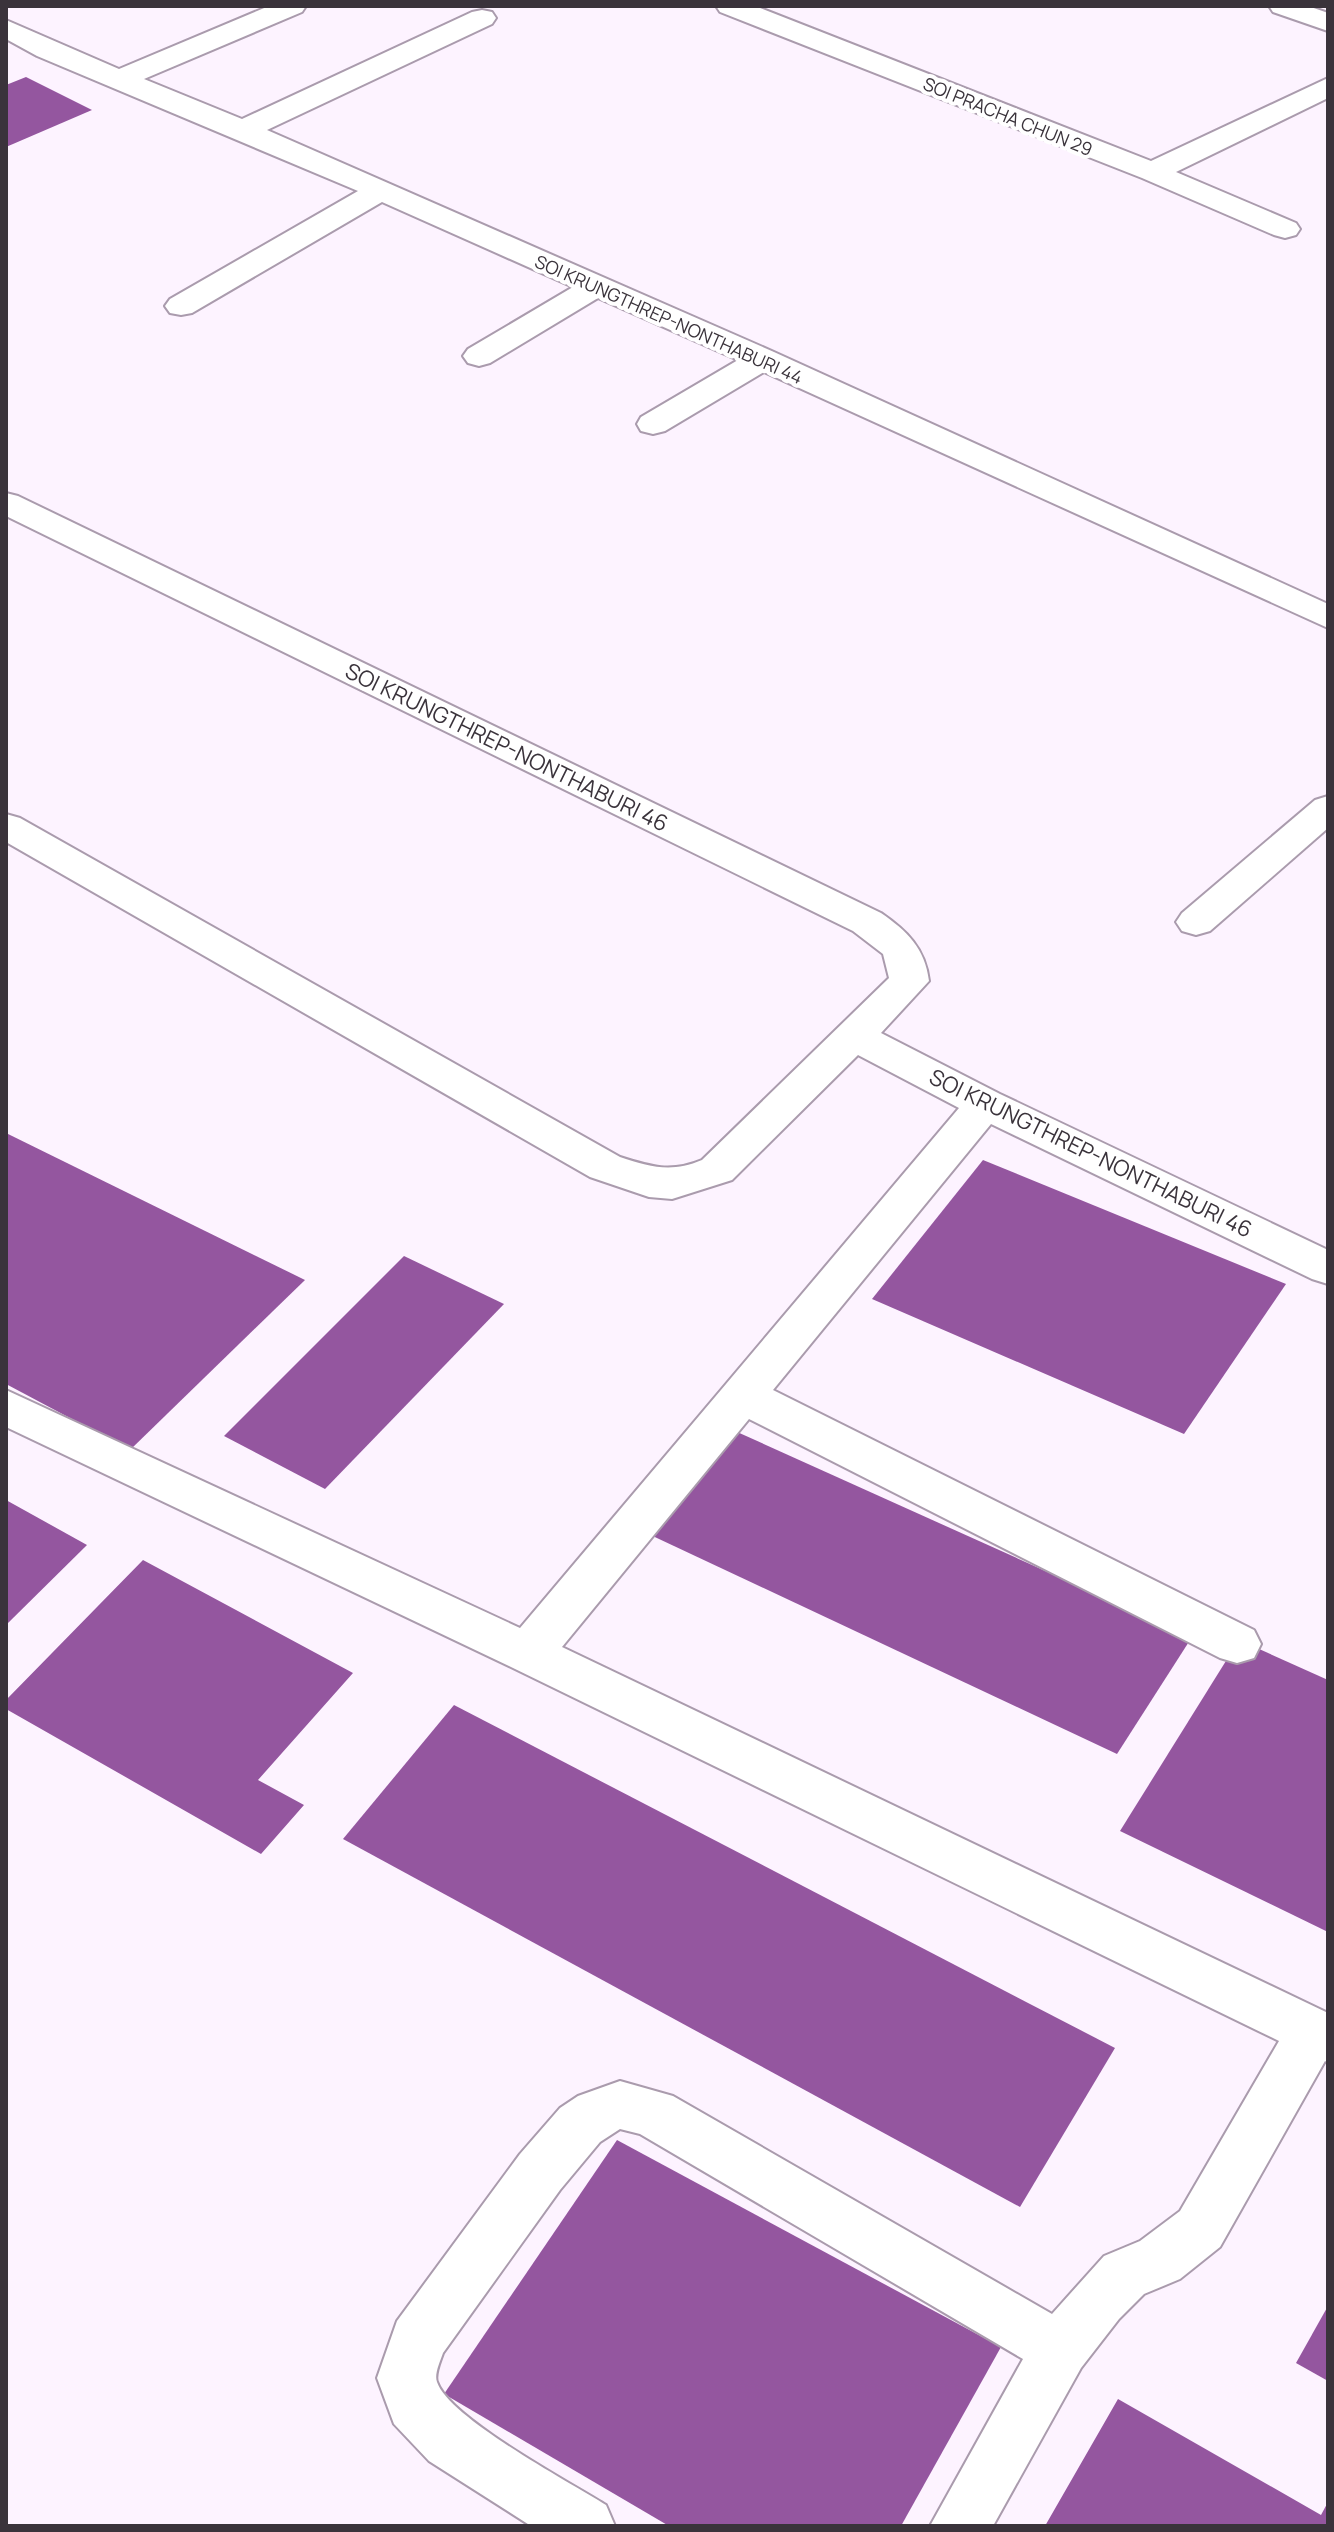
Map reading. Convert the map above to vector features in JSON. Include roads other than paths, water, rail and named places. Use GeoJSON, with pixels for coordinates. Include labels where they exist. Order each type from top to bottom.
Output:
{"type":"FeatureCollection","features":[{"type":"Feature","properties":{"kind":"street"},"geometry":{"type":"LineString","coordinates":[[120,79],[292,6]]}},
{"type":"Feature","properties":{"kind":"street","name":"SOI PRACHA CHUN 29"},"geometry":{"type":"LineString","coordinates":[[730,6],[1152,172],[1285,229]]}},
{"type":"Feature","properties":{"kind":"street"},"geometry":{"type":"LineString","coordinates":[[1283,6],[1328,23]]}},
{"type":"Feature","properties":{"kind":"street"},"geometry":{"type":"LineString","coordinates":[[243,130],[482,18]]}},
{"type":"Feature","properties":{"kind":"street","name":"SOI KRUNGTHREP-NONTHABURI 44"},"geometry":{"type":"LineString","coordinates":[[6,28],[34,56],[120,79],[243,130],[763,359],[1328,617]]}},
{"type":"Feature","properties":{"kind":"street"},"geometry":{"type":"LineString","coordinates":[[1152,172],[1328,87]]}},
{"type":"Feature","properties":{"kind":"street"},"geometry":{"type":"LineString","coordinates":[[181,306],[380,191]]}},
{"type":"Feature","properties":{"kind":"street"},"geometry":{"type":"LineString","coordinates":[[479,356],[596,286]]}},
{"type":"Feature","properties":{"kind":"street"},"geometry":{"type":"LineString","coordinates":[[653,424],[763,359]]}},
{"type":"Feature","properties":{"kind":"street","name":"SOI KRUNGTHREP-NONTHABURI 46"},"geometry":{"type":"LineString","coordinates":[[6,503],[867,922],[896,942],[908,961],[909,981],[717,1170],[692,1182],[666,1187],[605,1167],[6,826]]}},
{"type":"Feature","properties":{"kind":"street"},"geometry":{"type":"LineString","coordinates":[[1196,922],[1328,808]]}},
{"type":"Feature","properties":{"kind":"street","name":"SOI KRUNGTHREP-NONTHABURI 46"},"geometry":{"type":"LineString","coordinates":[[854,1036],[985,1104],[1328,1268]]}},
{"type":"Feature","properties":{"kind":"street"},"geometry":{"type":"LineString","coordinates":[[528,1653],[985,1104]]}},
{"type":"Feature","properties":{"kind":"street"},"geometry":{"type":"LineString","coordinates":[[742,1395],[1237,1644]]}},
{"type":"Feature","properties":{"kind":"street"},"geometry":{"type":"LineString","coordinates":[[6,1407],[528,1653],[1320,2036],[1200,2229],[1160,2260],[1124,2275],[1099,2300],[1060,2349],[960,2526]]}},
{"type":"Feature","properties":{"kind":"street"},"geometry":{"type":"LineString","coordinates":[[585,2526],[450,2441],[415,2404],[406,2378],[418,2340],[540,2172],[580,2125],[598,2113],[620,2105],[653,2113],[1060,2349]]}}]}
